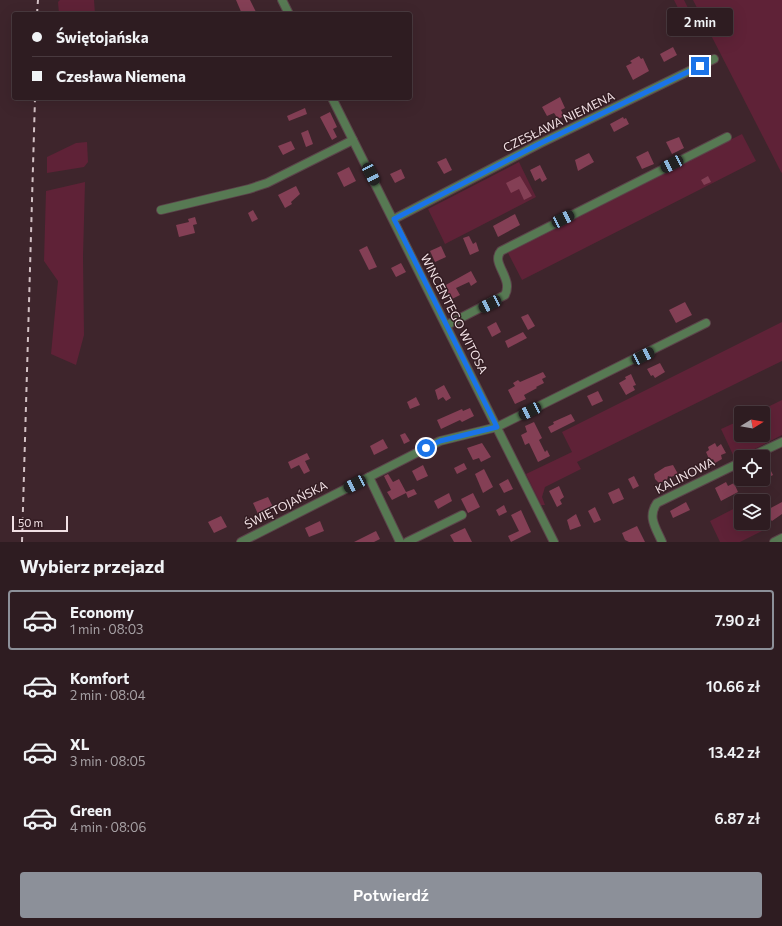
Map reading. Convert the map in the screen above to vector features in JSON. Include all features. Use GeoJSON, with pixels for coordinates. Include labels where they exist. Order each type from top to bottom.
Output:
{"type":"FeatureCollection","features":[{"type":"Feature","properties":{"kind":"street"},"geometry":{"type":"LineString","coordinates":[[282,0],[288,12]]}},
{"type":"Feature","properties":{"kind":"street","name":"CZESŁAWA NIEMENA"},"geometry":{"type":"LineString","coordinates":[[394,219],[539,144],[714,59]]}},
{"type":"Feature","properties":{"kind":"street","name":"WINCENTEGO WITOSA"},"geometry":{"type":"LineString","coordinates":[[333,100],[394,219],[554,542]]}},
{"type":"Feature","properties":{"kind":"street"},"geometry":{"type":"LineString","coordinates":[[447,325],[502,298],[507,291],[507,279],[497,259],[501,251],[727,137]]}},
{"type":"Feature","properties":{"kind":"street"},"geometry":{"type":"LineString","coordinates":[[161,210],[249,189],[267,183],[353,140]]}},
{"type":"Feature","properties":{"kind":"street","name":"ŚWIĘTOJAŃSKA"},"geometry":{"type":"LineString","coordinates":[[241,542],[440,441],[497,427],[706,323]]}},
{"type":"Feature","properties":{"kind":"street"},"geometry":{"type":"LineString","coordinates":[[765,450],[782,442]]}},
{"type":"Feature","properties":{"kind":"street","name":"KALINOWA"},"geometry":{"type":"LineString","coordinates":[[662,542],[652,519],[652,509],[657,502],[734,465]]}},
{"type":"Feature","properties":{"kind":"street"},"geometry":{"type":"LineString","coordinates":[[369,477],[400,542]]}},
{"type":"Feature","properties":{"kind":"street"},"geometry":{"type":"LineString","coordinates":[[407,542],[462,515]]}},
{"type":"Feature","properties":{"kind":"street"},"geometry":{"type":"LineString","coordinates":[[774,542],[782,538]]}},
{"type":"Feature","properties":{"kind":"shaded area"},"geometry":{"type":"Polygon","coordinates":[[[60,0],[94,0],[95,12],[59,12],[58,2],[60,0]]]}},
{"type":"Feature","properties":{"kind":"shaded area"},"geometry":{"type":"Polygon","coordinates":[[[674,0],[684,0],[694,20],[686,24],[674,0]]]}},
{"type":"Feature","properties":{"kind":"shaded area"},"geometry":{"type":"Polygon","coordinates":[[[693,0],[782,0],[782,173],[781,172],[693,0]]]}},
{"type":"Feature","properties":{"kind":"shaded area"},"geometry":{"type":"Polygon","coordinates":[[[742,134],[756,161],[522,280],[507,251],[742,134]]]}},
{"type":"Feature","properties":{"kind":"shaded area"},"geometry":{"type":"Polygon","coordinates":[[[87,142],[88,162],[84,167],[47,173],[47,157],[76,143],[87,142]]]}},
{"type":"Feature","properties":{"kind":"shaded area"},"geometry":{"type":"Polygon","coordinates":[[[519,162],[536,197],[445,244],[428,209],[519,162]]]}},
{"type":"Feature","properties":{"kind":"shaded area"},"geometry":{"type":"Polygon","coordinates":[[[85,182],[83,257],[84,335],[76,365],[51,354],[58,281],[44,261],[46,191],[85,182]]]}},
{"type":"Feature","properties":{"kind":"shaded area"},"geometry":{"type":"Polygon","coordinates":[[[782,322],[782,361],[577,462],[581,469],[545,487],[542,497],[545,505],[541,505],[526,474],[572,452],[562,432],[782,322]]]}},
{"type":"Feature","properties":{"kind":"shaded area"},"geometry":{"type":"Polygon","coordinates":[[[782,400],[782,435],[770,441],[770,406],[782,400]]]}},
{"type":"Feature","properties":{"kind":"shaded area"},"geometry":{"type":"Polygon","coordinates":[[[734,423],[734,442],[768,442],[753,450],[734,450],[734,457],[721,429],[734,423]]]}},
{"type":"Feature","properties":{"kind":"shaded area"},"geometry":{"type":"Polygon","coordinates":[[[734,509],[734,530],[764,530],[740,542],[720,542],[710,521],[734,509]]]}},
{"type":"Feature","properties":{"kind":"building"},"geometry":{"type":"Polygon","coordinates":[[[236,0],[250,0],[256,12],[241,12],[236,0]]]}},
{"type":"Feature","properties":{"kind":"building"},"geometry":{"type":"Polygon","coordinates":[[[673,47],[677,55],[664,62],[660,54],[673,47]]]}},
{"type":"Feature","properties":{"kind":"building"},"geometry":{"type":"Polygon","coordinates":[[[639,56],[641,59],[643,58],[649,71],[633,80],[626,66],[632,63],[630,61],[639,56]]]}},
{"type":"Feature","properties":{"kind":"building"},"geometry":{"type":"Polygon","coordinates":[[[560,97],[565,108],[561,110],[564,116],[558,119],[554,113],[547,116],[542,107],[560,97]]]}},
{"type":"Feature","properties":{"kind":"building"},"geometry":{"type":"Polygon","coordinates":[[[305,108],[307,114],[289,121],[287,116],[305,108]]]}},
{"type":"Feature","properties":{"kind":"building"},"geometry":{"type":"Polygon","coordinates":[[[330,112],[337,127],[333,129],[337,137],[332,140],[320,117],[330,112]]]}},
{"type":"Feature","properties":{"kind":"building"},"geometry":{"type":"Polygon","coordinates":[[[623,117],[624,119],[626,118],[629,124],[614,132],[610,124],[623,117]]]}},
{"type":"Feature","properties":{"kind":"building"},"geometry":{"type":"Polygon","coordinates":[[[308,130],[313,144],[306,147],[301,133],[308,130]]]}},
{"type":"Feature","properties":{"kind":"building"},"geometry":{"type":"Polygon","coordinates":[[[679,137],[684,148],[672,154],[666,142],[679,137]]]}},
{"type":"Feature","properties":{"kind":"building"},"geometry":{"type":"Polygon","coordinates":[[[291,141],[295,149],[283,155],[278,146],[291,141]]]}},
{"type":"Feature","properties":{"kind":"building"},"geometry":{"type":"Polygon","coordinates":[[[648,151],[654,164],[642,169],[636,157],[648,151]]]}},
{"type":"Feature","properties":{"kind":"building"},"geometry":{"type":"Polygon","coordinates":[[[589,153],[594,162],[578,171],[575,160],[589,153]]]}},
{"type":"Feature","properties":{"kind":"building"},"geometry":{"type":"Polygon","coordinates":[[[446,158],[452,170],[444,174],[437,162],[446,158]]]}},
{"type":"Feature","properties":{"kind":"building"},"geometry":{"type":"Polygon","coordinates":[[[540,165],[547,179],[542,182],[540,178],[535,181],[530,170],[540,165]]]}},
{"type":"Feature","properties":{"kind":"building"},"geometry":{"type":"Polygon","coordinates":[[[349,167],[356,181],[344,187],[337,173],[349,167]]]}},
{"type":"Feature","properties":{"kind":"building"},"geometry":{"type":"Polygon","coordinates":[[[401,169],[405,178],[395,183],[390,174],[401,169]]]}},
{"type":"Feature","properties":{"kind":"building"},"geometry":{"type":"Polygon","coordinates":[[[520,176],[532,196],[524,200],[519,189],[511,193],[506,183],[520,176]]]}},
{"type":"Feature","properties":{"kind":"building"},"geometry":{"type":"Polygon","coordinates":[[[708,176],[711,182],[704,185],[701,180],[708,176]]]}},
{"type":"Feature","properties":{"kind":"building"},"geometry":{"type":"Polygon","coordinates":[[[296,186],[300,194],[291,202],[292,204],[285,208],[278,195],[296,186]]]}},
{"type":"Feature","properties":{"kind":"building"},"geometry":{"type":"Polygon","coordinates":[[[253,210],[258,219],[252,222],[248,213],[253,210]]]}},
{"type":"Feature","properties":{"kind":"building"},"geometry":{"type":"Polygon","coordinates":[[[515,214],[520,225],[498,237],[493,226],[515,214]]]}},
{"type":"Feature","properties":{"kind":"building"},"geometry":{"type":"Polygon","coordinates":[[[195,217],[197,224],[193,225],[195,233],[179,237],[176,225],[189,222],[188,219],[195,217]]]}},
{"type":"Feature","properties":{"kind":"building"},"geometry":{"type":"Polygon","coordinates":[[[469,236],[473,244],[476,242],[479,251],[470,255],[463,238],[469,236]]]}},
{"type":"Feature","properties":{"kind":"building"},"geometry":{"type":"Polygon","coordinates":[[[367,246],[377,267],[369,270],[359,250],[367,246]]]}},
{"type":"Feature","properties":{"kind":"building"},"geometry":{"type":"Polygon","coordinates":[[[441,246],[446,257],[435,262],[430,251],[441,246]]]}},
{"type":"Feature","properties":{"kind":"building"},"geometry":{"type":"Polygon","coordinates":[[[401,263],[406,272],[396,277],[391,268],[401,263]]]}},
{"type":"Feature","properties":{"kind":"building"},"geometry":{"type":"Polygon","coordinates":[[[471,271],[477,282],[471,286],[469,282],[456,288],[460,295],[452,299],[444,286],[471,271]]]}},
{"type":"Feature","properties":{"kind":"building"},"geometry":{"type":"Polygon","coordinates":[[[685,302],[692,315],[676,323],[669,310],[685,302]]]}},
{"type":"Feature","properties":{"kind":"building"},"geometry":{"type":"Polygon","coordinates":[[[528,314],[535,326],[528,330],[521,317],[528,314]]]}},
{"type":"Feature","properties":{"kind":"building"},"geometry":{"type":"Polygon","coordinates":[[[496,322],[501,332],[492,337],[487,327],[496,322]]]}},
{"type":"Feature","properties":{"kind":"building"},"geometry":{"type":"Polygon","coordinates":[[[523,332],[527,338],[508,348],[505,341],[523,332]]]}},
{"type":"Feature","properties":{"kind":"building"},"geometry":{"type":"Polygon","coordinates":[[[660,363],[665,372],[655,378],[653,375],[651,376],[647,369],[660,363]]]}},
{"type":"Feature","properties":{"kind":"building"},"geometry":{"type":"Polygon","coordinates":[[[543,372],[546,377],[542,379],[544,383],[524,395],[526,399],[515,404],[508,390],[515,386],[513,383],[518,380],[520,382],[543,372]]]}},
{"type":"Feature","properties":{"kind":"building"},"geometry":{"type":"Polygon","coordinates":[[[631,374],[636,385],[633,386],[635,390],[626,395],[619,383],[631,374]]]}},
{"type":"Feature","properties":{"kind":"building"},"geometry":{"type":"Polygon","coordinates":[[[444,385],[451,398],[446,401],[443,397],[438,400],[435,390],[444,385]]]}},
{"type":"Feature","properties":{"kind":"building"},"geometry":{"type":"Polygon","coordinates":[[[598,391],[603,401],[592,406],[587,396],[598,391]]]}},
{"type":"Feature","properties":{"kind":"building"},"geometry":{"type":"Polygon","coordinates":[[[416,397],[420,405],[410,409],[407,402],[416,397]]]}},
{"type":"Feature","properties":{"kind":"building"},"geometry":{"type":"Polygon","coordinates":[[[470,408],[474,416],[462,422],[460,420],[441,429],[437,420],[462,409],[463,411],[470,408]]]}},
{"type":"Feature","properties":{"kind":"building"},"geometry":{"type":"Polygon","coordinates":[[[571,414],[575,421],[551,433],[548,427],[554,424],[553,422],[571,414]]]}},
{"type":"Feature","properties":{"kind":"building"},"geometry":{"type":"Polygon","coordinates":[[[534,422],[542,438],[539,440],[545,452],[547,450],[550,456],[538,462],[529,443],[525,445],[521,435],[527,432],[525,426],[534,422]]]}},
{"type":"Feature","properties":{"kind":"building"},"geometry":{"type":"Polygon","coordinates":[[[405,433],[410,441],[404,444],[400,435],[405,433]]]}},
{"type":"Feature","properties":{"kind":"building"},"geometry":{"type":"Polygon","coordinates":[[[383,439],[388,448],[374,455],[370,446],[383,439]]]}},
{"type":"Feature","properties":{"kind":"building"},"geometry":{"type":"Polygon","coordinates":[[[482,443],[491,457],[481,462],[479,458],[473,460],[467,448],[482,443]]]}},
{"type":"Feature","properties":{"kind":"building"},"geometry":{"type":"Polygon","coordinates":[[[715,443],[717,447],[721,444],[726,453],[721,455],[722,459],[715,463],[713,459],[710,461],[706,452],[709,450],[708,447],[715,443]]]}},
{"type":"Feature","properties":{"kind":"building"},"geometry":{"type":"Polygon","coordinates":[[[307,453],[310,459],[305,461],[310,471],[304,474],[299,465],[291,469],[288,462],[307,453]]]}},
{"type":"Feature","properties":{"kind":"building"},"geometry":{"type":"Polygon","coordinates":[[[464,463],[467,469],[457,474],[454,468],[464,463]]]}},
{"type":"Feature","properties":{"kind":"building"},"geometry":{"type":"Polygon","coordinates":[[[423,465],[428,476],[417,481],[412,471],[423,465]]]}},
{"type":"Feature","properties":{"kind":"building"},"geometry":{"type":"Polygon","coordinates":[[[673,465],[678,474],[671,477],[668,476],[667,480],[659,483],[655,479],[654,474],[665,467],[673,465]]]}},
{"type":"Feature","properties":{"kind":"building"},"geometry":{"type":"Polygon","coordinates":[[[484,469],[493,487],[483,493],[475,474],[484,469]]]}},
{"type":"Feature","properties":{"kind":"building"},"geometry":{"type":"Polygon","coordinates":[[[770,469],[773,475],[770,476],[770,469]]]}},
{"type":"Feature","properties":{"kind":"building"},"geometry":{"type":"Polygon","coordinates":[[[388,474],[393,482],[399,479],[406,492],[414,489],[417,494],[408,498],[406,493],[392,500],[387,492],[391,490],[384,476],[388,474]]]}},
{"type":"Feature","properties":{"kind":"building"},"geometry":{"type":"Polygon","coordinates":[[[634,476],[639,486],[633,489],[628,479],[634,476]]]}},
{"type":"Feature","properties":{"kind":"building"},"geometry":{"type":"Polygon","coordinates":[[[508,479],[513,489],[504,493],[499,484],[508,479]]]}},
{"type":"Feature","properties":{"kind":"building"},"geometry":{"type":"Polygon","coordinates":[[[726,482],[728,486],[734,483],[734,486],[738,492],[721,501],[715,488],[726,482]]]}},
{"type":"Feature","properties":{"kind":"building"},"geometry":{"type":"Polygon","coordinates":[[[559,486],[564,497],[560,500],[562,504],[557,507],[549,491],[559,486]]]}},
{"type":"Feature","properties":{"kind":"building"},"geometry":{"type":"Polygon","coordinates":[[[619,488],[624,499],[613,504],[608,493],[619,488]]]}},
{"type":"Feature","properties":{"kind":"building"},"geometry":{"type":"Polygon","coordinates":[[[449,493],[452,501],[438,509],[434,501],[449,493]]]}},
{"type":"Feature","properties":{"kind":"building"},"geometry":{"type":"Polygon","coordinates":[[[473,493],[480,507],[468,513],[461,499],[473,493]]]}},
{"type":"Feature","properties":{"kind":"building"},"geometry":{"type":"Polygon","coordinates":[[[268,497],[273,507],[258,514],[253,503],[268,497]]]}},
{"type":"Feature","properties":{"kind":"building"},"geometry":{"type":"Polygon","coordinates":[[[686,502],[690,510],[673,518],[670,511],[686,502]]]}},
{"type":"Feature","properties":{"kind":"building"},"geometry":{"type":"Polygon","coordinates":[[[782,502],[782,514],[772,521],[770,519],[770,508],[782,502]]]}},
{"type":"Feature","properties":{"kind":"building"},"geometry":{"type":"Polygon","coordinates":[[[504,505],[507,512],[499,516],[496,510],[504,505]]]}},
{"type":"Feature","properties":{"kind":"building"},"geometry":{"type":"Polygon","coordinates":[[[595,507],[601,520],[594,523],[588,511],[595,507]]]}},
{"type":"Feature","properties":{"kind":"building"},"geometry":{"type":"Polygon","coordinates":[[[521,510],[531,532],[511,542],[508,536],[519,531],[511,515],[521,510]]]}},
{"type":"Feature","properties":{"kind":"building"},"geometry":{"type":"Polygon","coordinates":[[[576,514],[581,526],[570,530],[567,520],[576,514]]]}},
{"type":"Feature","properties":{"kind":"building"},"geometry":{"type":"Polygon","coordinates":[[[221,516],[227,527],[214,533],[208,522],[221,516]]]}},
{"type":"Feature","properties":{"kind":"building"},"geometry":{"type":"Polygon","coordinates":[[[320,521],[324,531],[309,537],[305,528],[320,521]]]}},
{"type":"Feature","properties":{"kind":"building"},"geometry":{"type":"Polygon","coordinates":[[[637,526],[645,542],[629,542],[625,540],[622,533],[637,526]]]}},
{"type":"Feature","properties":{"kind":"building"},"geometry":{"type":"Polygon","coordinates":[[[465,528],[472,542],[454,542],[450,535],[465,528]]]}},
{"type":"Feature","properties":{"kind":"building"},"geometry":{"type":"Polygon","coordinates":[[[376,531],[380,539],[374,542],[354,542],[376,531]]]}},
{"type":"Feature","properties":{"kind":"railway"},"geometry":{"type":"LineString","coordinates":[[37,12],[38,0]]}},
{"type":"Feature","properties":{"kind":"railway"},"geometry":{"type":"LineString","coordinates":[[22,542],[35,100]]}},
{"type":"Feature","properties":{"kind":"route"},"geometry":{"type":"LineString","coordinates":[[426,448],[440,441],[497,427],[394,219],[539,144],[700,66]]}}]}
